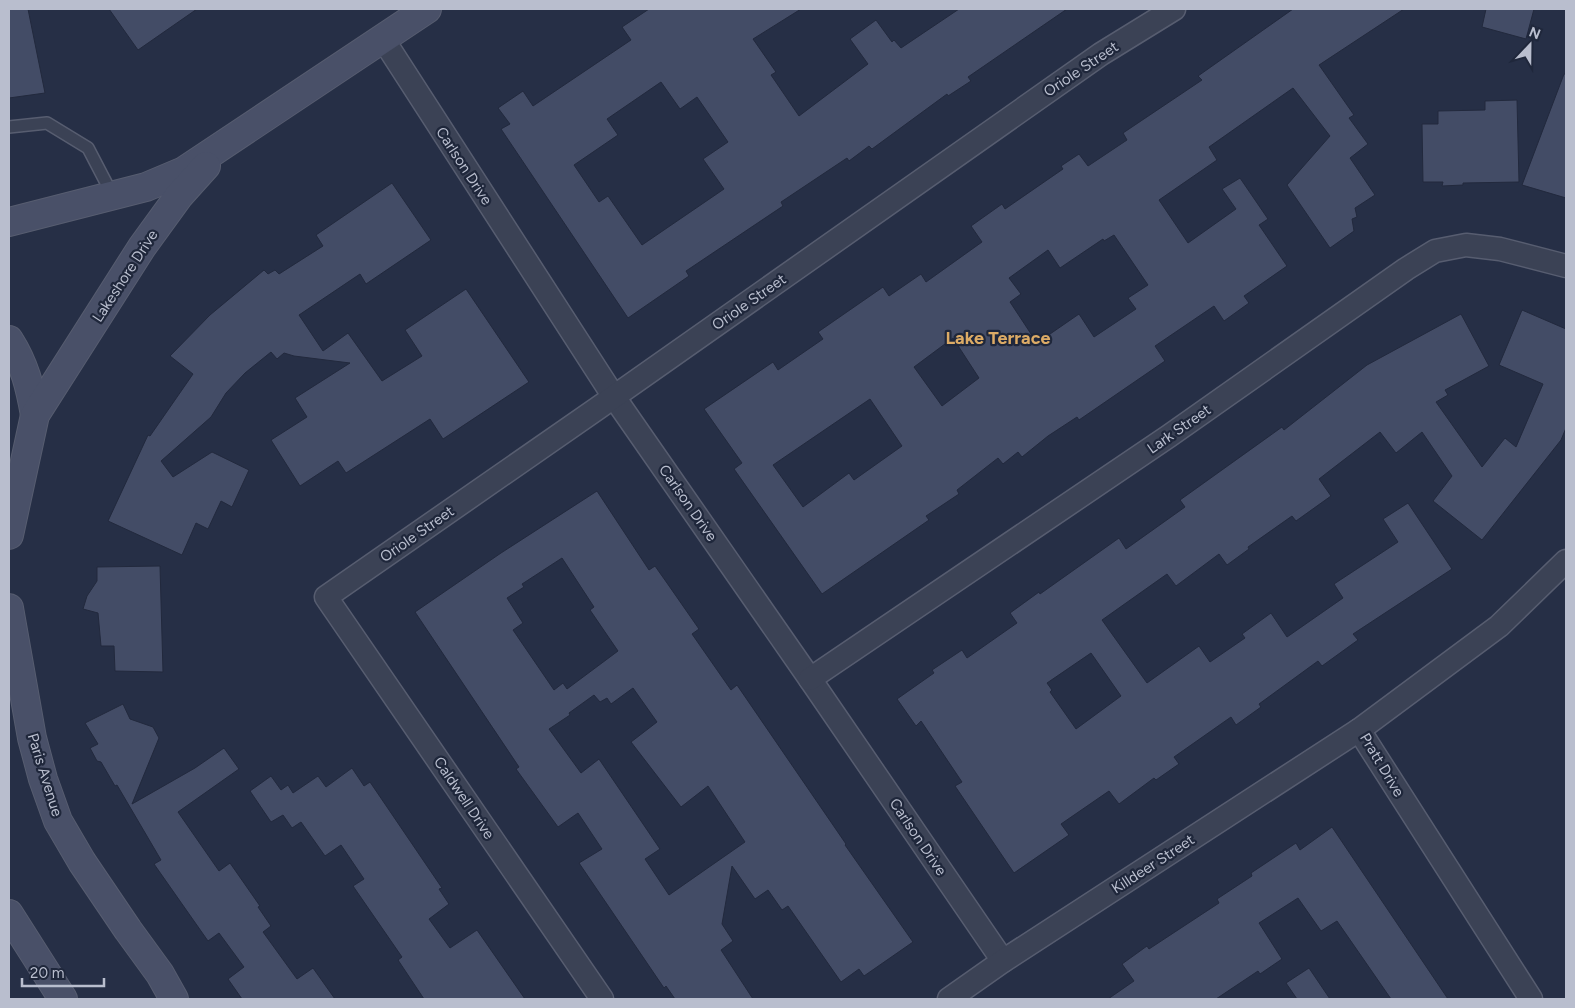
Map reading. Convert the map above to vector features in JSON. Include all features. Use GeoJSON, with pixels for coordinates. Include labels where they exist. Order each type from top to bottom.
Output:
{"type":"FeatureCollection","features":[{"type":"Feature","properties":{"kind":"street","name":"Lakeshore Drive"},"geometry":{"type":"LineString","coordinates":[[9,222],[146,187],[184,171],[427,9]]}},
{"type":"Feature","properties":{"kind":"street","name":"Oriole Street"},"geometry":{"type":"LineString","coordinates":[[326,597],[1101,54],[1174,9]]}},
{"type":"Feature","properties":{"kind":"street","name":"Carlson Drive"},"geometry":{"type":"LineString","coordinates":[[383,39],[614,397],[1003,961]]}},
{"type":"Feature","properties":{"kind":"street","name":"Lakeshore Drive"},"geometry":{"type":"LineString","coordinates":[[9,535],[36,415],[142,247],[179,196],[225,145]]}},
{"type":"Feature","properties":{"kind":"street","name":"Lark Street"},"geometry":{"type":"LineString","coordinates":[[810,679],[1169,436],[1434,251],[1466,245],[1500,249],[1566,266]]}},
{"type":"Feature","properties":{"kind":"street","name":"Lakeshore Drive"},"geometry":{"type":"LineString","coordinates":[[9,340],[23,364],[36,415]]}},
{"type":"Feature","properties":{"kind":"street","name":"Pratt Drive"},"geometry":{"type":"LineString","coordinates":[[1531,999],[1359,730],[1499,626],[1566,561]]}},
{"type":"Feature","properties":{"kind":"street","name":"Caldwell Drive"},"geometry":{"type":"LineString","coordinates":[[326,597],[602,999]]}},
{"type":"Feature","properties":{"kind":"street","name":"Paris Avenue"},"geometry":{"type":"LineString","coordinates":[[9,608],[32,738],[43,779],[58,821],[82,862],[160,974],[174,999]]}},
{"type":"Feature","properties":{"kind":"street","name":"Killdeer Street"},"geometry":{"type":"LineString","coordinates":[[949,999],[1003,961],[1359,730]]}},
{"type":"Feature","properties":{"kind":"street"},"geometry":{"type":"LineString","coordinates":[[9,914],[63,999]]}},
{"type":"Feature","properties":{"kind":"lane"},"geometry":{"type":"LineString","coordinates":[[9,127],[47,123],[88,148],[113,196]]}},
{"type":"Feature","properties":{"kind":"building"},"geometry":{"type":"Polygon","coordinates":[[[9,9],[28,9],[45,93],[9,98],[9,9]]]}},
{"type":"Feature","properties":{"kind":"building"},"geometry":{"type":"Polygon","coordinates":[[[109,9],[197,9],[138,50],[109,9]]]}},
{"type":"Feature","properties":{"kind":"building"},"geometry":{"type":"Polygon","coordinates":[[[649,9],[801,9],[753,39],[776,72],[771,75],[799,116],[868,64],[850,39],[876,20],[892,42],[894,40],[901,48],[959,9],[1067,9],[968,77],[971,81],[948,96],[947,94],[872,149],[869,146],[849,161],[847,158],[781,202],[783,206],[686,271],[689,276],[628,318],[501,129],[510,124],[498,108],[523,91],[533,106],[631,40],[622,27],[649,9]],[[661,82],[607,119],[618,135],[574,165],[599,202],[608,196],[642,245],[724,189],[703,159],[728,142],[697,97],[680,109],[661,82]]]}},
{"type":"Feature","properties":{"kind":"building"},"geometry":{"type":"Polygon","coordinates":[[[1293,9],[1404,9],[1319,65],[1354,115],[1349,118],[1368,144],[1350,158],[1375,195],[1355,208],[1357,217],[1352,219],[1354,231],[1330,248],[1287,185],[1330,136],[1293,88],[1209,147],[1217,160],[1159,200],[1188,243],[1236,209],[1222,189],[1240,178],[1268,219],[1259,225],[1287,266],[1244,296],[1249,303],[1224,321],[1214,306],[1155,346],[1165,361],[1079,420],[1077,417],[1048,436],[1022,457],[1018,452],[1003,464],[998,458],[957,490],[959,494],[926,516],[929,520],[822,594],[734,469],[742,463],[704,409],[773,362],[778,370],[823,339],[818,332],[883,287],[889,296],[921,274],[926,282],[982,242],[971,226],[1002,204],[1005,209],[1063,169],[1061,166],[1079,154],[1088,166],[1127,140],[1123,133],[1202,80],[1198,76],[1293,9]],[[1114,235],[1104,241],[1103,239],[1060,268],[1048,250],[1009,278],[1021,294],[1010,302],[1037,343],[1079,314],[1094,337],[1136,309],[1128,298],[1148,285],[1114,235]],[[953,338],[914,367],[942,406],[979,378],[953,338]],[[870,399],[773,465],[803,507],[849,473],[854,480],[902,446],[870,399]]]}},
{"type":"Feature","properties":{"kind":"building"},"geometry":{"type":"Polygon","coordinates":[[[1486,9],[1534,9],[1526,39],[1482,27],[1486,9]]]}},
{"type":"Feature","properties":{"kind":"building"},"geometry":{"type":"Polygon","coordinates":[[[1564,74],[1566,74],[1566,198],[1522,185],[1564,74]]]}},
{"type":"Feature","properties":{"kind":"building"},"geometry":{"type":"Polygon","coordinates":[[[1517,100],[1519,182],[1463,183],[1463,185],[1442,186],[1443,182],[1423,182],[1422,124],[1438,124],[1438,111],[1485,110],[1485,101],[1517,100]]]}},
{"type":"Feature","properties":{"kind":"building"},"geometry":{"type":"Polygon","coordinates":[[[392,183],[431,240],[366,284],[360,274],[299,315],[323,351],[348,333],[382,381],[422,356],[405,330],[466,289],[529,382],[443,439],[430,419],[346,473],[338,461],[300,486],[271,440],[307,417],[295,398],[350,363],[284,353],[277,359],[271,352],[245,373],[226,393],[211,417],[161,461],[173,477],[212,452],[249,470],[232,507],[221,501],[208,529],[196,523],[182,555],[108,521],[148,435],[150,436],[193,374],[170,356],[210,315],[264,270],[268,274],[275,270],[279,274],[323,246],[316,235],[392,183]]]}},
{"type":"Feature","properties":{"kind":"building"},"geometry":{"type":"Polygon","coordinates":[[[1522,310],[1566,329],[1566,428],[1561,440],[1482,540],[1433,501],[1452,476],[1422,432],[1396,453],[1380,432],[1319,479],[1331,496],[1296,521],[1292,516],[1248,547],[1249,549],[1227,565],[1219,554],[1176,586],[1167,574],[1102,620],[1147,683],[1199,646],[1210,662],[1245,638],[1242,634],[1271,613],[1287,637],[1343,598],[1334,584],[1398,542],[1383,519],[1408,503],[1452,569],[1353,634],[1358,640],[1322,666],[1318,661],[1259,704],[1261,707],[1236,725],[1231,717],[1174,757],[1179,764],[1156,780],[1154,778],[1119,804],[1109,791],[1061,824],[1069,835],[1014,873],[955,786],[962,782],[921,721],[916,726],[897,699],[934,673],[932,670],[962,650],[967,658],[1017,623],[1010,613],[1119,538],[1126,549],[1185,507],[1180,500],[1282,427],[1284,430],[1367,365],[1461,314],[1489,366],[1445,390],[1448,395],[1436,402],[1482,467],[1505,438],[1516,447],[1543,384],[1499,365],[1522,310]],[[1091,653],[1047,683],[1052,690],[1050,692],[1076,729],[1121,696],[1091,653]]]}},
{"type":"Feature","properties":{"kind":"building"},"geometry":{"type":"Polygon","coordinates":[[[597,491],[649,570],[655,566],[667,583],[699,629],[692,634],[731,690],[737,685],[913,942],[864,976],[859,969],[841,982],[788,906],[782,910],[768,890],[755,899],[732,866],[722,924],[733,941],[721,950],[753,999],[675,999],[666,986],[664,988],[579,863],[602,849],[578,813],[558,827],[516,769],[519,767],[415,612],[501,553],[597,491]],[[562,558],[522,584],[524,587],[507,598],[523,623],[513,630],[554,690],[563,683],[567,689],[618,651],[590,610],[594,607],[562,558]],[[633,688],[611,704],[607,698],[600,702],[594,695],[549,729],[581,773],[599,759],[660,849],[645,859],[669,895],[745,842],[708,786],[681,807],[631,742],[657,722],[633,688]]]}},
{"type":"Feature","properties":{"kind":"building"},"geometry":{"type":"Polygon","coordinates":[[[160,566],[163,672],[115,671],[114,646],[101,646],[98,613],[83,609],[87,596],[97,581],[97,567],[160,566]]]}},
{"type":"Feature","properties":{"kind":"building"},"geometry":{"type":"Polygon","coordinates":[[[123,704],[130,719],[153,727],[159,738],[132,804],[195,768],[224,748],[239,769],[178,812],[219,871],[230,863],[260,906],[258,907],[271,926],[263,932],[297,979],[313,968],[335,999],[242,999],[228,979],[244,967],[219,933],[208,941],[154,864],[161,860],[117,785],[115,786],[90,748],[98,744],[85,723],[123,704]]]}},
{"type":"Feature","properties":{"kind":"building"},"geometry":{"type":"Polygon","coordinates":[[[352,768],[364,786],[370,782],[442,888],[439,889],[449,904],[429,919],[450,948],[477,930],[525,999],[424,999],[398,960],[402,957],[353,886],[364,879],[341,845],[325,856],[301,822],[292,828],[283,815],[271,822],[250,791],[271,776],[281,790],[288,785],[293,793],[318,776],[326,787],[352,768]]]}},
{"type":"Feature","properties":{"kind":"building"},"geometry":{"type":"Polygon","coordinates":[[[1332,827],[1448,999],[1391,999],[1337,921],[1321,931],[1298,898],[1259,923],[1282,959],[1260,974],[1258,971],[1216,999],[1108,999],[1134,981],[1122,964],[1147,946],[1149,949],[1219,903],[1217,899],[1252,876],[1251,873],[1296,843],[1300,850],[1332,827]]]}},
{"type":"Feature","properties":{"kind":"building"},"geometry":{"type":"Polygon","coordinates":[[[1309,968],[1330,999],[1297,999],[1286,983],[1309,968]]]}},
{"type":"Feature","properties":{"kind":"district","name":"Lake Terrace"},"geometry":{"type":"Point","coordinates":[998,338]}}]}
